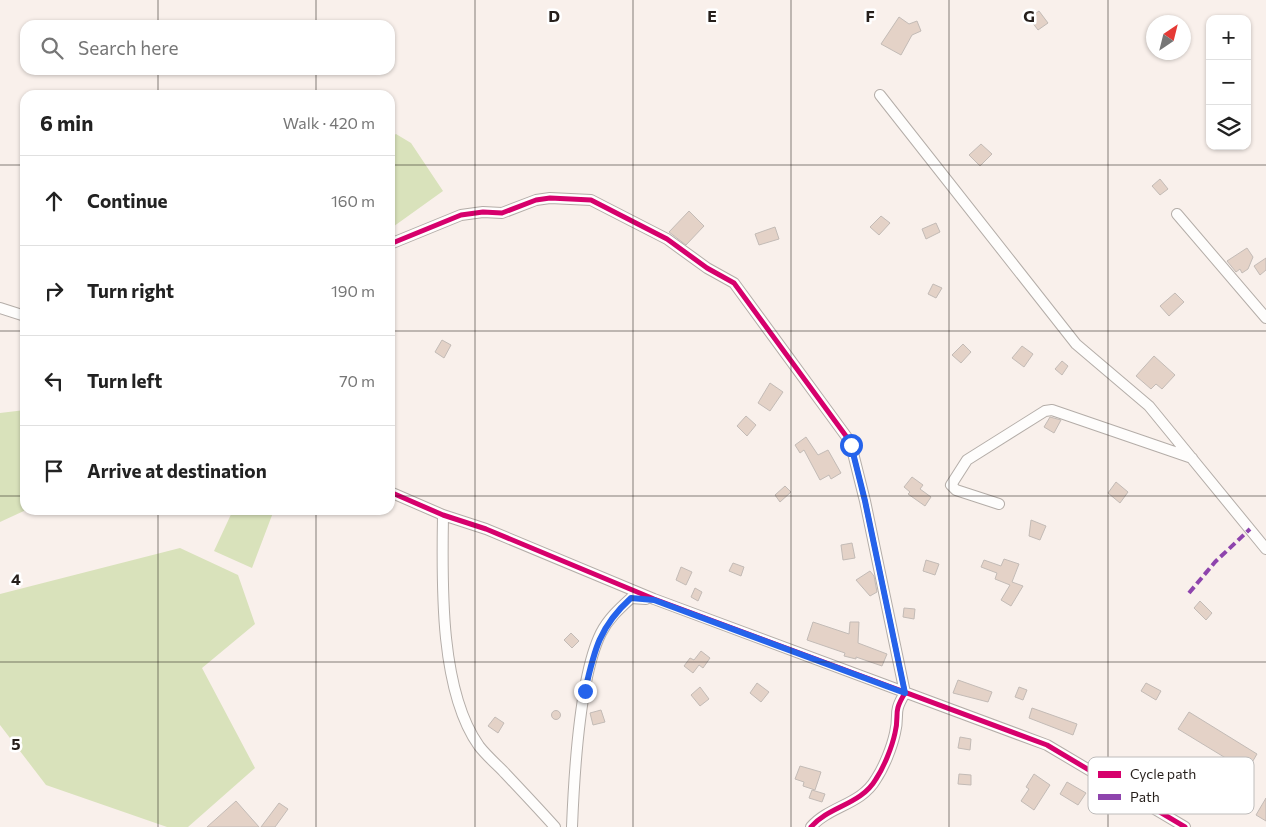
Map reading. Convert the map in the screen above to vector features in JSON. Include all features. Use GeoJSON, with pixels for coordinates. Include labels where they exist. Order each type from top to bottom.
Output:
{"type":"FeatureCollection","features":[{"type":"Feature","properties":{"kind":"street"},"geometry":{"type":"LineString","coordinates":[[880,95],[1076,344],[1149,406],[1266,549]]}},
{"type":"Feature","properties":{"kind":"street"},"geometry":{"type":"LineString","coordinates":[[395,242],[461,215],[483,212],[502,213],[543,198],[580,198],[591,200],[667,239],[706,268],[734,283],[851,445],[865,501],[905,693],[896,707],[896,732],[876,779],[861,797],[824,816],[812,827]]}},
{"type":"Feature","properties":{"kind":"street"},"geometry":{"type":"LineString","coordinates":[[1177,214],[1266,318]]}},
{"type":"Feature","properties":{"kind":"street"},"geometry":{"type":"LineString","coordinates":[[0,308],[20,314]]}},
{"type":"Feature","properties":{"kind":"street"},"geometry":{"type":"LineString","coordinates":[[999,504],[956,490],[951,485],[952,481],[967,460],[1045,410],[1052,410],[1192,458]]}},
{"type":"Feature","properties":{"kind":"street"},"geometry":{"type":"LineString","coordinates":[[395,494],[442,514],[486,529],[654,600],[1054,748],[1088,769]]}},
{"type":"Feature","properties":{"kind":"street"},"geometry":{"type":"LineString","coordinates":[[442,514],[442,580],[447,639],[455,690],[466,721],[479,746],[555,827]]}},
{"type":"Feature","properties":{"kind":"street"},"geometry":{"type":"LineString","coordinates":[[572,827],[581,724],[593,653],[609,620],[631,598],[654,600]]}},
{"type":"Feature","properties":{"kind":"street"},"geometry":{"type":"LineString","coordinates":[[1163,814],[1185,827]]}},
{"type":"Feature","properties":{"kind":"green space"},"geometry":{"type":"Polygon","coordinates":[[[395,135],[411,143],[443,191],[395,225],[395,135]]]}},
{"type":"Feature","properties":{"kind":"green space"},"geometry":{"type":"Polygon","coordinates":[[[20,411],[20,513],[0,522],[0,413],[20,411]]]}},
{"type":"Feature","properties":{"kind":"green space"},"geometry":{"type":"Polygon","coordinates":[[[231,515],[272,515],[252,568],[214,551],[231,515]]]}},
{"type":"Feature","properties":{"kind":"green space"},"geometry":{"type":"Polygon","coordinates":[[[180,548],[238,575],[255,624],[202,668],[255,768],[188,827],[167,827],[46,785],[0,725],[0,594],[180,548]]]}},
{"type":"Feature","properties":{"kind":"building"},"geometry":{"type":"Polygon","coordinates":[[[1039,11],[1048,23],[1038,30],[1029,18],[1039,11]]]}},
{"type":"Feature","properties":{"kind":"building"},"geometry":{"type":"Polygon","coordinates":[[[899,17],[909,24],[917,21],[921,31],[912,35],[901,55],[881,44],[899,17]]]}},
{"type":"Feature","properties":{"kind":"building"},"geometry":{"type":"Polygon","coordinates":[[[981,144],[992,154],[980,166],[969,155],[981,144]]]}},
{"type":"Feature","properties":{"kind":"building"},"geometry":{"type":"Polygon","coordinates":[[[1160,179],[1168,189],[1160,195],[1152,186],[1160,179]]]}},
{"type":"Feature","properties":{"kind":"building"},"geometry":{"type":"Polygon","coordinates":[[[689,211],[704,226],[686,245],[669,232],[689,211]]]}},
{"type":"Feature","properties":{"kind":"building"},"geometry":{"type":"Polygon","coordinates":[[[881,216],[890,223],[879,235],[870,227],[881,216]]]}},
{"type":"Feature","properties":{"kind":"building"},"geometry":{"type":"Polygon","coordinates":[[[936,223],[940,232],[926,239],[922,229],[936,223]]]}},
{"type":"Feature","properties":{"kind":"building"},"geometry":{"type":"Polygon","coordinates":[[[775,227],[779,239],[759,245],[755,234],[775,227]]]}},
{"type":"Feature","properties":{"kind":"building"},"geometry":{"type":"Polygon","coordinates":[[[1247,248],[1253,257],[1248,269],[1242,273],[1240,269],[1236,272],[1227,261],[1247,248]]]}},
{"type":"Feature","properties":{"kind":"building"},"geometry":{"type":"Polygon","coordinates":[[[1266,258],[1266,270],[1260,275],[1254,266],[1266,258]]]}},
{"type":"Feature","properties":{"kind":"building"},"geometry":{"type":"Polygon","coordinates":[[[933,284],[942,288],[936,298],[928,294],[933,284]]]}},
{"type":"Feature","properties":{"kind":"building"},"geometry":{"type":"Polygon","coordinates":[[[1175,293],[1184,302],[1169,316],[1160,306],[1175,293]]]}},
{"type":"Feature","properties":{"kind":"building"},"geometry":{"type":"Polygon","coordinates":[[[442,340],[451,345],[444,358],[435,352],[442,340]]]}},
{"type":"Feature","properties":{"kind":"building"},"geometry":{"type":"Polygon","coordinates":[[[963,344],[971,352],[961,363],[952,355],[963,344]]]}},
{"type":"Feature","properties":{"kind":"building"},"geometry":{"type":"Polygon","coordinates":[[[1022,346],[1033,354],[1024,367],[1012,358],[1022,346]]]}},
{"type":"Feature","properties":{"kind":"building"},"geometry":{"type":"Polygon","coordinates":[[[1154,356],[1175,375],[1162,389],[1156,384],[1151,389],[1136,376],[1154,356]]]}},
{"type":"Feature","properties":{"kind":"building"},"geometry":{"type":"Polygon","coordinates":[[[1062,361],[1068,366],[1062,375],[1055,369],[1062,361]]]}},
{"type":"Feature","properties":{"kind":"building"},"geometry":{"type":"Polygon","coordinates":[[[770,383],[783,392],[770,411],[758,403],[770,383]]]}},
{"type":"Feature","properties":{"kind":"building"},"geometry":{"type":"Polygon","coordinates":[[[746,416],[756,425],[747,436],[737,426],[746,416]]]}},
{"type":"Feature","properties":{"kind":"building"},"geometry":{"type":"Polygon","coordinates":[[[1050,417],[1061,420],[1054,433],[1044,427],[1050,417]]]}},
{"type":"Feature","properties":{"kind":"building"},"geometry":{"type":"Polygon","coordinates":[[[806,437],[818,455],[828,450],[841,473],[831,479],[829,475],[820,480],[804,450],[800,453],[795,445],[806,437]]]}},
{"type":"Feature","properties":{"kind":"building"},"geometry":{"type":"Polygon","coordinates":[[[912,477],[923,485],[920,489],[931,497],[925,506],[908,494],[910,492],[904,487],[912,477]]]}},
{"type":"Feature","properties":{"kind":"building"},"geometry":{"type":"Polygon","coordinates":[[[1116,482],[1128,492],[1120,503],[1108,493],[1116,482]]]}},
{"type":"Feature","properties":{"kind":"building"},"geometry":{"type":"Polygon","coordinates":[[[785,486],[791,492],[780,502],[775,495],[785,486]]]}},
{"type":"Feature","properties":{"kind":"building"},"geometry":{"type":"Polygon","coordinates":[[[1031,520],[1046,526],[1040,540],[1029,536],[1031,520]]]}},
{"type":"Feature","properties":{"kind":"building"},"geometry":{"type":"Polygon","coordinates":[[[852,543],[855,558],[843,560],[841,545],[852,543]]]}},
{"type":"Feature","properties":{"kind":"building"},"geometry":{"type":"Polygon","coordinates":[[[1004,559],[1019,564],[1012,582],[1023,586],[1011,606],[1001,600],[1010,585],[995,579],[997,573],[981,567],[984,560],[1001,566],[1004,559]]]}},
{"type":"Feature","properties":{"kind":"building"},"geometry":{"type":"Polygon","coordinates":[[[926,560],[939,564],[935,575],[923,571],[926,560]]]}},
{"type":"Feature","properties":{"kind":"building"},"geometry":{"type":"Polygon","coordinates":[[[733,563],[744,567],[741,576],[729,571],[733,563]]]}},
{"type":"Feature","properties":{"kind":"building"},"geometry":{"type":"Polygon","coordinates":[[[681,567],[692,572],[686,585],[676,580],[681,567]]]}},
{"type":"Feature","properties":{"kind":"building"},"geometry":{"type":"Polygon","coordinates":[[[870,571],[874,576],[877,592],[870,596],[856,580],[870,571]]]}},
{"type":"Feature","properties":{"kind":"building"},"geometry":{"type":"Polygon","coordinates":[[[695,588],[702,592],[698,601],[691,597],[695,588]]]}},
{"type":"Feature","properties":{"kind":"building"},"geometry":{"type":"Polygon","coordinates":[[[1200,601],[1212,613],[1206,620],[1194,608],[1200,601]]]}},
{"type":"Feature","properties":{"kind":"building"},"geometry":{"type":"Polygon","coordinates":[[[904,608],[915,609],[914,619],[903,617],[904,608]]]}},
{"type":"Feature","properties":{"kind":"building"},"geometry":{"type":"Polygon","coordinates":[[[813,622],[849,634],[850,622],[859,622],[858,643],[887,654],[882,666],[856,657],[856,659],[844,656],[845,653],[807,640],[813,622]]]}},
{"type":"Feature","properties":{"kind":"building"},"geometry":{"type":"Polygon","coordinates":[[[571,633],[579,641],[572,648],[564,640],[571,633]]]}},
{"type":"Feature","properties":{"kind":"building"},"geometry":{"type":"Polygon","coordinates":[[[701,651],[710,658],[703,668],[699,665],[693,673],[684,666],[690,658],[694,660],[701,651]]]}},
{"type":"Feature","properties":{"kind":"building"},"geometry":{"type":"Polygon","coordinates":[[[958,680],[992,692],[988,702],[953,693],[958,680]]]}},
{"type":"Feature","properties":{"kind":"building"},"geometry":{"type":"Polygon","coordinates":[[[757,683],[769,692],[761,702],[750,693],[757,683]]]}},
{"type":"Feature","properties":{"kind":"building"},"geometry":{"type":"Polygon","coordinates":[[[1146,683],[1161,691],[1156,700],[1141,691],[1146,683]]]}},
{"type":"Feature","properties":{"kind":"building"},"geometry":{"type":"Polygon","coordinates":[[[700,687],[709,699],[700,706],[691,695],[700,687]]]}},
{"type":"Feature","properties":{"kind":"building"},"geometry":{"type":"Polygon","coordinates":[[[1019,687],[1027,690],[1023,700],[1015,697],[1019,687]]]}},
{"type":"Feature","properties":{"kind":"building"},"geometry":{"type":"Polygon","coordinates":[[[1032,708],[1077,724],[1073,735],[1029,718],[1032,708]]]}},
{"type":"Feature","properties":{"kind":"building"},"geometry":{"type":"Polygon","coordinates":[[[556,710],[561,715],[556,720],[551,715],[556,710]]]}},
{"type":"Feature","properties":{"kind":"building"},"geometry":{"type":"Polygon","coordinates":[[[601,710],[605,722],[593,725],[590,713],[601,710]]]}},
{"type":"Feature","properties":{"kind":"building"},"geometry":{"type":"Polygon","coordinates":[[[1189,712],[1257,754],[1254,759],[1254,757],[1224,757],[1178,729],[1189,712]]]}},
{"type":"Feature","properties":{"kind":"building"},"geometry":{"type":"Polygon","coordinates":[[[495,717],[504,723],[498,733],[488,726],[495,717]]]}},
{"type":"Feature","properties":{"kind":"building"},"geometry":{"type":"Polygon","coordinates":[[[960,737],[971,739],[970,750],[958,748],[960,737]]]}},
{"type":"Feature","properties":{"kind":"building"},"geometry":{"type":"Polygon","coordinates":[[[800,766],[821,772],[815,790],[803,786],[804,782],[795,779],[800,766]]]}},
{"type":"Feature","properties":{"kind":"building"},"geometry":{"type":"Polygon","coordinates":[[[959,774],[971,775],[971,785],[958,784],[959,774]]]}},
{"type":"Feature","properties":{"kind":"building"},"geometry":{"type":"Polygon","coordinates":[[[1034,774],[1050,785],[1034,810],[1021,801],[1029,789],[1026,787],[1034,774]]]}},
{"type":"Feature","properties":{"kind":"building"},"geometry":{"type":"Polygon","coordinates":[[[1067,782],[1086,793],[1078,805],[1060,794],[1067,782]]]}},
{"type":"Feature","properties":{"kind":"building"},"geometry":{"type":"Polygon","coordinates":[[[812,790],[825,794],[822,802],[809,798],[812,790]]]}},
{"type":"Feature","properties":{"kind":"building"},"geometry":{"type":"Polygon","coordinates":[[[1266,798],[1266,821],[1256,815],[1266,798]]]}},
{"type":"Feature","properties":{"kind":"building"},"geometry":{"type":"Polygon","coordinates":[[[236,801],[259,827],[207,827],[236,801]]]}},
{"type":"Feature","properties":{"kind":"building"},"geometry":{"type":"Polygon","coordinates":[[[279,803],[288,809],[275,827],[261,827],[279,803]]]}},
{"type":"Feature","properties":{"kind":"marked path"},"geometry":{"type":"LineString","coordinates":[[1189,593],[1215,562],[1250,529]]}},
{"type":"Feature","properties":{"kind":"cycle path"},"geometry":{"type":"LineString","coordinates":[[395,242],[461,215],[483,212],[502,213],[536,200],[550,198],[591,200],[667,239],[707,268],[734,283],[846,436],[851,445],[865,501],[905,693],[897,710],[892,744],[885,763],[870,788],[854,800],[827,814],[811,827]]}},
{"type":"Feature","properties":{"kind":"cycle path"},"geometry":{"type":"LineString","coordinates":[[395,494],[443,515],[486,529],[654,599],[1047,745],[1088,769]]}},
{"type":"Feature","properties":{"kind":"cycle path"},"geometry":{"type":"LineString","coordinates":[[1163,814],[1185,827]]}},
{"type":"Feature","properties":{"kind":"route"},"geometry":{"type":"LineString","coordinates":[[585,691],[593,653],[601,634],[609,620],[631,598],[654,600],[905,693],[865,501],[851,445]]}}]}
